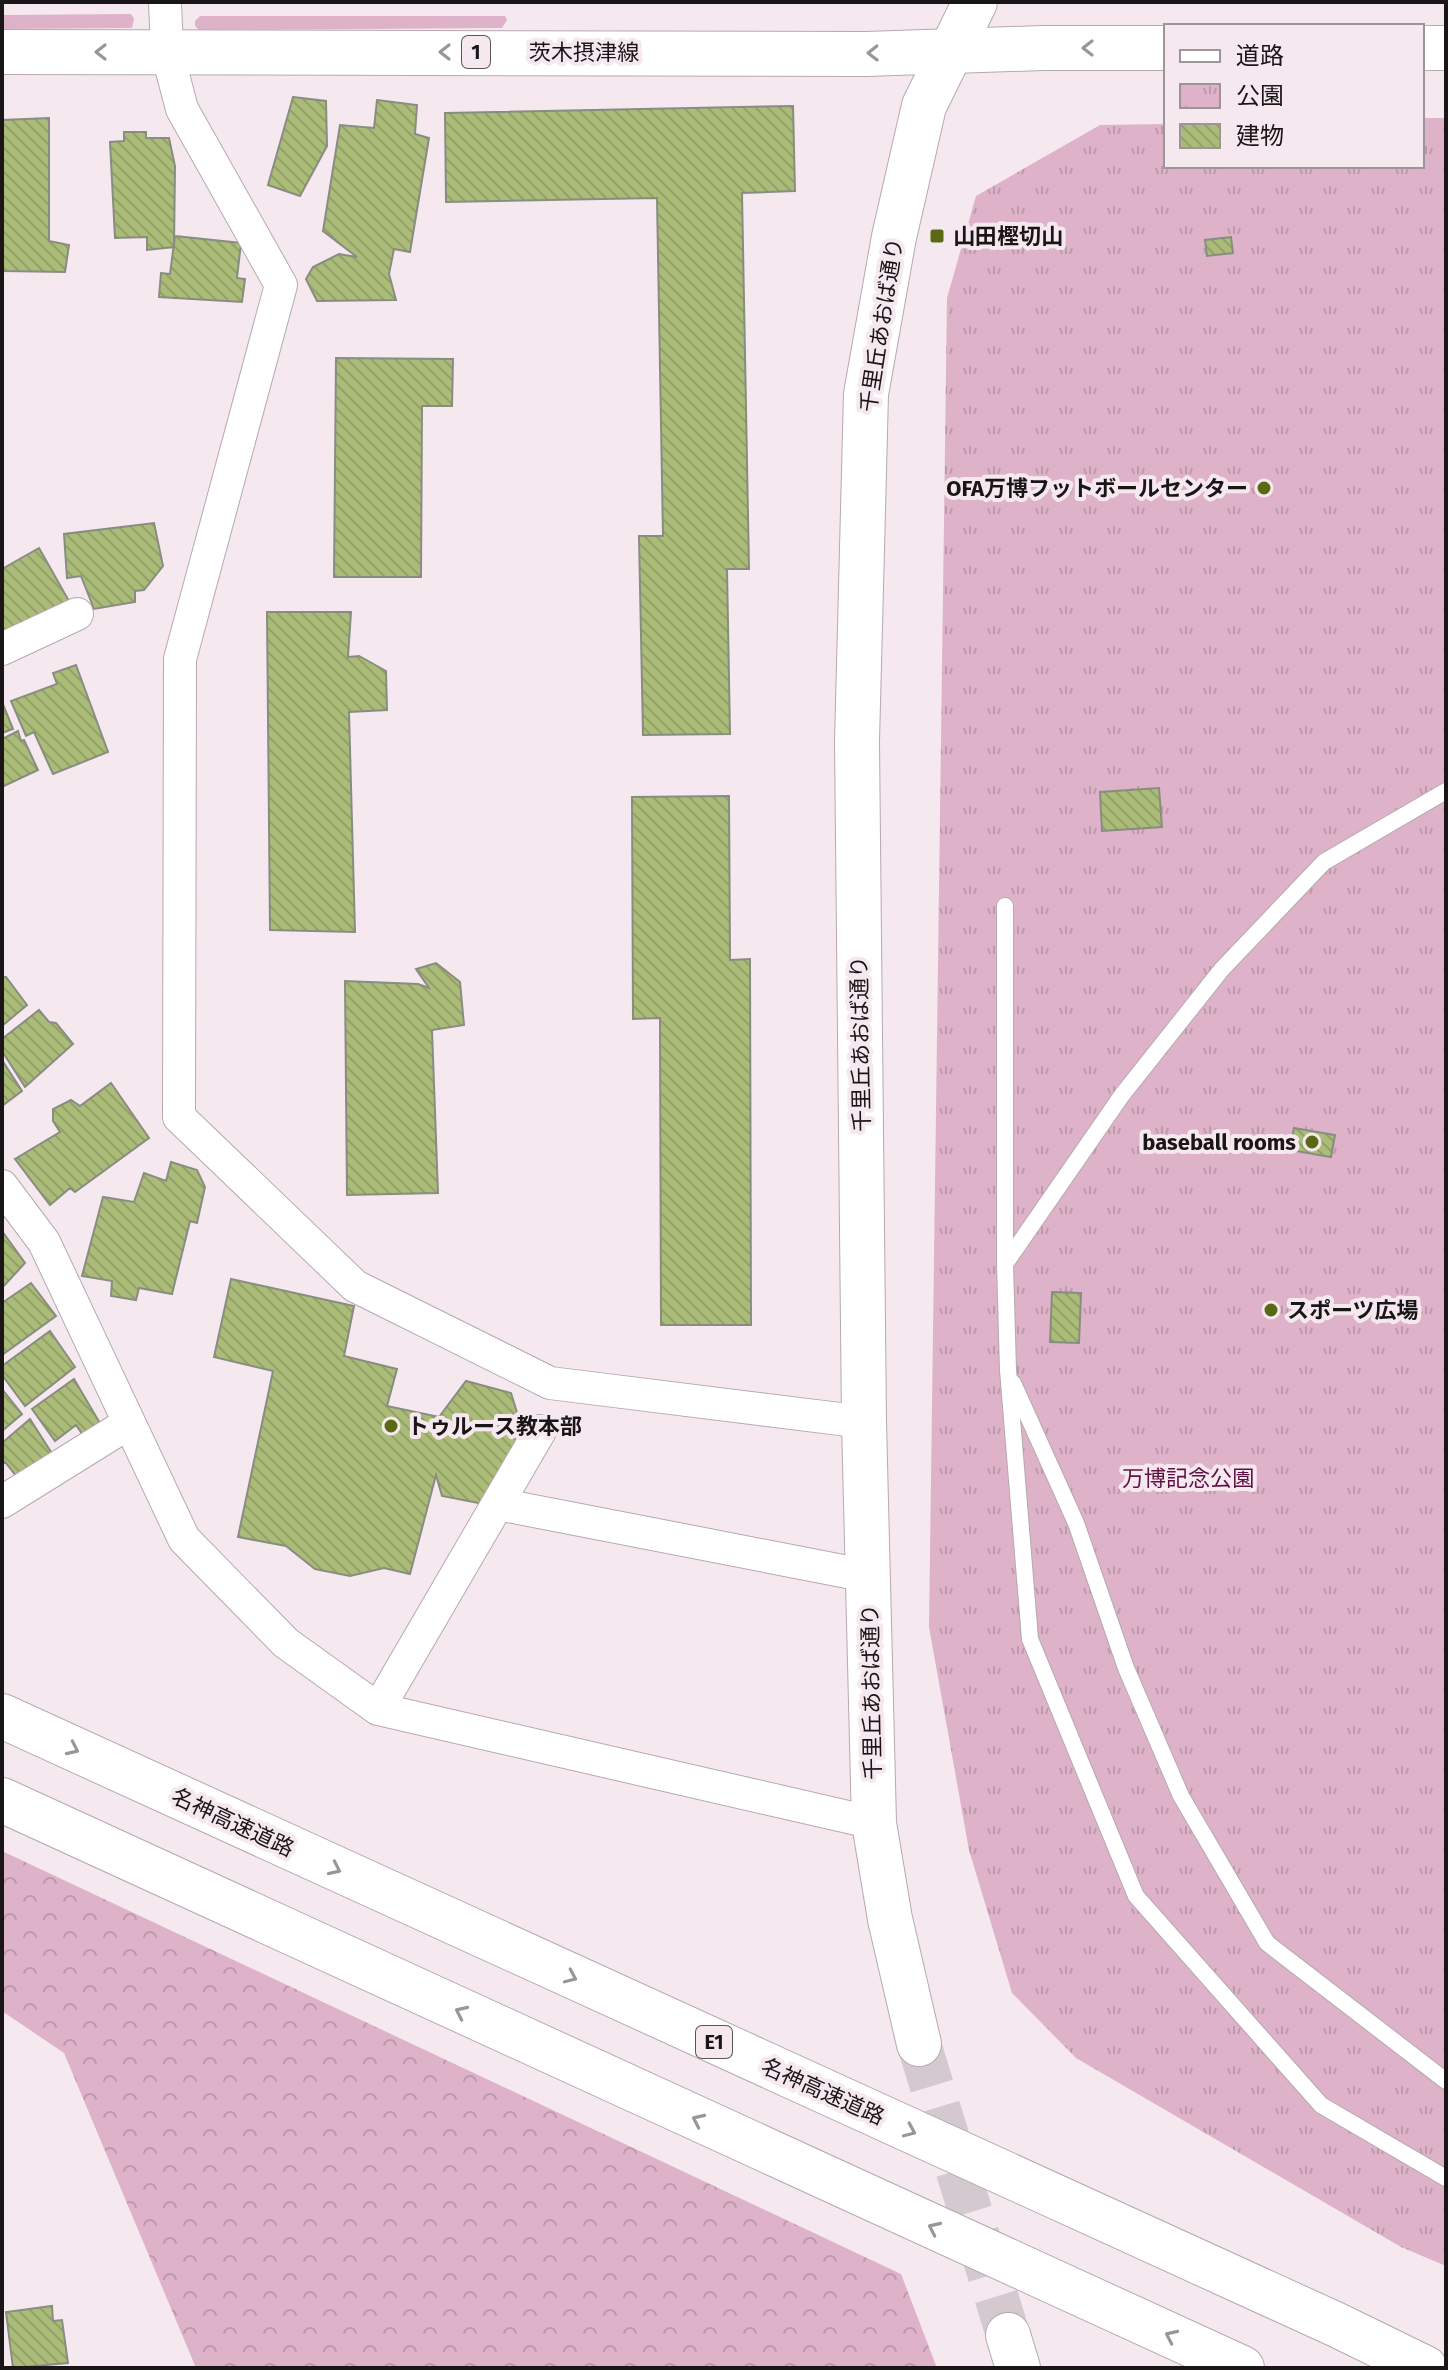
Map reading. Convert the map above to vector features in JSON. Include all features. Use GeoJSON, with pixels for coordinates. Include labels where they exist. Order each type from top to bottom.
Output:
{"type":"FeatureCollection","features":[{"type":"Feature","properties":{"kind":"main road","name":"千里丘あおば通り"},"geometry":{"type":"LineString","coordinates":[[919,2044],[890,1919],[874,1823],[864,1422],[857,742],[866,394],[894,237],[924,106],[975,2]]}},
{"type":"Feature","properties":{"kind":"main road","name":"茨木摂津線"},"geometry":{"type":"LineString","coordinates":[[2,52],[866,54],[1043,48],[1164,48]]}},
{"type":"Feature","properties":{"kind":"main road"},"geometry":{"type":"LineString","coordinates":[[1424,48],[1446,48]]}},
{"type":"Feature","properties":{"kind":"main road","name":"名神高速道路"},"geometry":{"type":"LineString","coordinates":[[2,1716],[1425,2368]]}},
{"type":"Feature","properties":{"kind":"main road"},"geometry":{"type":"LineString","coordinates":[[2,1800],[1242,2368]]}},
{"type":"Feature","properties":{"kind":"street"},"geometry":{"type":"LineString","coordinates":[[165,2],[167,52],[182,109],[281,285],[180,659],[179,1117],[355,1286],[550,1383],[864,1422]]}},
{"type":"Feature","properties":{"kind":"street"},"geometry":{"type":"LineString","coordinates":[[2,649],[77,614]]}},
{"type":"Feature","properties":{"kind":"street"},"geometry":{"type":"LineString","coordinates":[[2,1186],[44,1242],[184,1539],[286,1643],[378,1709],[874,1823]]}},
{"type":"Feature","properties":{"kind":"street"},"geometry":{"type":"LineString","coordinates":[[2,1502],[129,1423]]}},
{"type":"Feature","properties":{"kind":"street"},"geometry":{"type":"LineString","coordinates":[[378,1709],[540,1431]]}},
{"type":"Feature","properties":{"kind":"street"},"geometry":{"type":"LineString","coordinates":[[498,1504],[868,1576]]}},
{"type":"Feature","properties":{"kind":"lane"},"geometry":{"type":"LineString","coordinates":[[1005,1264],[1122,1095],[1222,969],[1324,862],[1446,791]]}},
{"type":"Feature","properties":{"kind":"lane"},"geometry":{"type":"LineString","coordinates":[[1005,906],[1008,1370],[1030,1639],[1136,1896],[1321,2105],[1446,2178]]}},
{"type":"Feature","properties":{"kind":"lane"},"geometry":{"type":"LineString","coordinates":[[1008,1370],[1076,1523],[1126,1668],[1181,1796],[1267,1943],[1446,2081]]}},
{"type":"Feature","properties":{"kind":"green space"},"geometry":{"type":"Polygon","coordinates":[[[131,14],[134,19],[132,28],[2,29],[2,15],[131,14]]]}},
{"type":"Feature","properties":{"kind":"green space"},"geometry":{"type":"Polygon","coordinates":[[[200,16],[505,16],[507,20],[502,28],[199,30],[195,21],[200,16]]]}},
{"type":"Feature","properties":{"kind":"green space","name":"万博記念公園"},"geometry":{"type":"Polygon","coordinates":[[[1424,118],[1446,118],[1446,2266],[1401,2247],[1076,2058],[1012,1993],[969,1850],[929,1627],[947,298],[976,196],[1100,125],[1164,124],[1164,168],[1424,168],[1424,118]]]}},
{"type":"Feature","properties":{"kind":"green space"},"geometry":{"type":"Polygon","coordinates":[[[2,1851],[901,2274],[937,2368],[196,2368],[64,2053],[2,2011],[2,1851]]]}},
{"type":"Feature","properties":{"kind":"building"},"geometry":{"type":"Polygon","coordinates":[[[293,97],[326,101],[327,146],[300,196],[268,185],[293,97]]]}},
{"type":"Feature","properties":{"kind":"building"},"geometry":{"type":"Polygon","coordinates":[[[377,100],[417,105],[415,134],[429,138],[410,252],[394,249],[389,274],[396,300],[317,301],[306,279],[313,267],[339,254],[357,257],[323,231],[340,125],[374,128],[377,100]]]}},
{"type":"Feature","properties":{"kind":"building"},"geometry":{"type":"Polygon","coordinates":[[[793,106],[795,191],[742,193],[749,569],[727,569],[730,734],[643,735],[639,536],[663,536],[657,198],[446,202],[445,113],[793,106]]]}},
{"type":"Feature","properties":{"kind":"building"},"geometry":{"type":"Polygon","coordinates":[[[49,118],[49,241],[69,245],[65,272],[2,271],[2,120],[49,118]]]}},
{"type":"Feature","properties":{"kind":"building"},"geometry":{"type":"Polygon","coordinates":[[[124,132],[146,132],[146,138],[169,138],[175,166],[174,247],[147,250],[147,237],[115,238],[110,142],[124,141],[124,132]]]}},
{"type":"Feature","properties":{"kind":"building"},"geometry":{"type":"Polygon","coordinates":[[[175,236],[241,243],[237,278],[245,279],[242,302],[159,297],[161,273],[170,274],[175,236]]]}},
{"type":"Feature","properties":{"kind":"building"},"geometry":{"type":"Polygon","coordinates":[[[1231,237],[1233,253],[1207,256],[1205,240],[1231,237]]]}},
{"type":"Feature","properties":{"kind":"building"},"geometry":{"type":"Polygon","coordinates":[[[336,358],[453,359],[452,406],[422,406],[421,577],[334,577],[336,358]]]}},
{"type":"Feature","properties":{"kind":"building"},"geometry":{"type":"Polygon","coordinates":[[[154,523],[163,566],[144,590],[135,591],[135,602],[94,609],[81,576],[67,578],[64,534],[154,523]]]}},
{"type":"Feature","properties":{"kind":"building"},"geometry":{"type":"Polygon","coordinates":[[[39,548],[69,601],[7,636],[2,627],[2,569],[39,548]]]}},
{"type":"Feature","properties":{"kind":"building"},"geometry":{"type":"Polygon","coordinates":[[[267,612],[351,612],[348,657],[359,656],[386,671],[387,710],[349,712],[355,932],[270,930],[267,612]]]}},
{"type":"Feature","properties":{"kind":"building"},"geometry":{"type":"Polygon","coordinates":[[[76,665],[108,752],[53,774],[34,732],[26,736],[11,701],[57,684],[53,673],[76,665]]]}},
{"type":"Feature","properties":{"kind":"building"},"geometry":{"type":"Polygon","coordinates":[[[2,702],[13,729],[2,733],[2,702]]]}},
{"type":"Feature","properties":{"kind":"building"},"geometry":{"type":"Polygon","coordinates":[[[18,731],[38,770],[2,787],[2,739],[18,731]]]}},
{"type":"Feature","properties":{"kind":"building"},"geometry":{"type":"Polygon","coordinates":[[[1159,788],[1162,827],[1102,831],[1100,792],[1159,788]]]}},
{"type":"Feature","properties":{"kind":"building"},"geometry":{"type":"Polygon","coordinates":[[[729,796],[730,960],[750,959],[751,1325],[661,1325],[660,1018],[633,1019],[632,797],[729,796]]]}},
{"type":"Feature","properties":{"kind":"building"},"geometry":{"type":"Polygon","coordinates":[[[436,963],[460,982],[464,1025],[432,1030],[438,1193],[347,1195],[345,981],[418,984],[429,988],[416,969],[436,963]]]}},
{"type":"Feature","properties":{"kind":"building"},"geometry":{"type":"Polygon","coordinates":[[[2,977],[6,977],[27,1005],[2,1026],[2,977]]]}},
{"type":"Feature","properties":{"kind":"building"},"geometry":{"type":"Polygon","coordinates":[[[39,1010],[49,1022],[56,1023],[73,1044],[25,1087],[2,1051],[2,1039],[39,1010]]]}},
{"type":"Feature","properties":{"kind":"building"},"geometry":{"type":"Polygon","coordinates":[[[2,1060],[22,1091],[2,1106],[2,1060]]]}},
{"type":"Feature","properties":{"kind":"building"},"geometry":{"type":"Polygon","coordinates":[[[111,1083],[149,1138],[75,1192],[70,1188],[50,1205],[15,1159],[60,1132],[53,1121],[53,1109],[71,1100],[80,1106],[111,1083]]]}},
{"type":"Feature","properties":{"kind":"building","name":"baseball rooms"},"geometry":{"type":"Polygon","coordinates":[[[1294,1128],[1335,1135],[1331,1157],[1290,1150],[1294,1128]]]}},
{"type":"Feature","properties":{"kind":"building"},"geometry":{"type":"Polygon","coordinates":[[[171,1162],[197,1170],[205,1187],[197,1223],[190,1221],[172,1294],[139,1288],[136,1300],[111,1296],[112,1281],[82,1276],[103,1197],[134,1202],[144,1173],[166,1181],[171,1162]]]}},
{"type":"Feature","properties":{"kind":"building"},"geometry":{"type":"Polygon","coordinates":[[[2,1231],[25,1263],[2,1288],[2,1231]]]}},
{"type":"Feature","properties":{"kind":"building","name":"トゥルース教本部"},"geometry":{"type":"Polygon","coordinates":[[[231,1279],[354,1306],[344,1356],[397,1369],[387,1406],[439,1417],[466,1381],[511,1393],[524,1435],[483,1504],[442,1496],[436,1475],[410,1574],[384,1568],[350,1576],[315,1569],[286,1546],[238,1537],[273,1371],[214,1357],[231,1279]]]}},
{"type":"Feature","properties":{"kind":"building"},"geometry":{"type":"Polygon","coordinates":[[[31,1283],[56,1316],[2,1355],[2,1303],[31,1283]]]}},
{"type":"Feature","properties":{"kind":"building"},"geometry":{"type":"Polygon","coordinates":[[[1052,1292],[1081,1293],[1079,1343],[1050,1342],[1052,1292]]]}},
{"type":"Feature","properties":{"kind":"building"},"geometry":{"type":"Polygon","coordinates":[[[50,1331],[75,1367],[25,1406],[2,1375],[2,1366],[50,1331]]]}},
{"type":"Feature","properties":{"kind":"building"},"geometry":{"type":"Polygon","coordinates":[[[74,1379],[101,1425],[85,1438],[76,1425],[55,1441],[32,1409],[74,1379]]]}},
{"type":"Feature","properties":{"kind":"building"},"geometry":{"type":"Polygon","coordinates":[[[2,1389],[22,1414],[2,1431],[2,1389]]]}},
{"type":"Feature","properties":{"kind":"building"},"geometry":{"type":"Polygon","coordinates":[[[30,1419],[51,1452],[38,1468],[20,1481],[5,1462],[2,1465],[2,1443],[30,1419]]]}},
{"type":"Feature","properties":{"kind":"building"},"geometry":{"type":"Polygon","coordinates":[[[52,2306],[53,2321],[62,2320],[68,2363],[13,2368],[6,2312],[52,2306]]]}},
{"type":"Feature","properties":{"kind":"tunnel"},"geometry":{"type":"LineString","coordinates":[[919,2044],[1008,2335]]}},
{"type":"Feature","properties":{"kind":"place","name":"山田樫切山"},"geometry":{"type":"Point","coordinates":[937,236]}},
{"type":"Feature","properties":{"kind":"place","name":"OFA万博フットボールセンター"},"geometry":{"type":"Point","coordinates":[1264,488]}},
{"type":"Feature","properties":{"kind":"place","name":"baseball rooms"},"geometry":{"type":"Point","coordinates":[1312,1142]}},
{"type":"Feature","properties":{"kind":"place","name":"スポーツ広場"},"geometry":{"type":"Point","coordinates":[1271,1310]}},
{"type":"Feature","properties":{"kind":"place","name":"トゥルース教本部"},"geometry":{"type":"Point","coordinates":[391,1426]}}]}
